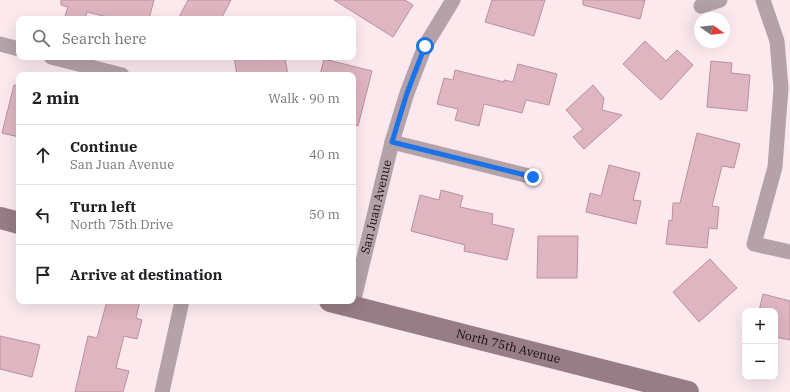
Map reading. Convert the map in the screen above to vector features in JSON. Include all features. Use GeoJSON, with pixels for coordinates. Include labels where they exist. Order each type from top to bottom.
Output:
{"type":"FeatureCollection","features":[{"type":"Feature","properties":{"kind":"main road"},"geometry":{"type":"LineString","coordinates":[[0,218],[16,222]]}},
{"type":"Feature","properties":{"kind":"main road","name":"North 75th Avenue"},"geometry":{"type":"LineString","coordinates":[[341,304],[688,392]]}},
{"type":"Feature","properties":{"kind":"street","name":"San Juan Avenue"},"geometry":{"type":"LineString","coordinates":[[356,290],[392,142],[407,93],[425,46],[453,0]]}},
{"type":"Feature","properties":{"kind":"street"},"geometry":{"type":"LineString","coordinates":[[701,6],[720,0]]}},
{"type":"Feature","properties":{"kind":"street"},"geometry":{"type":"LineString","coordinates":[[763,0],[777,41],[781,88],[775,166],[754,244],[790,252]]}},
{"type":"Feature","properties":{"kind":"street"},"geometry":{"type":"LineString","coordinates":[[0,44],[16,48]]}},
{"type":"Feature","properties":{"kind":"street"},"geometry":{"type":"LineString","coordinates":[[64,60],[110,72]]}},
{"type":"Feature","properties":{"kind":"street"},"geometry":{"type":"LineString","coordinates":[[392,142],[533,177]]}},
{"type":"Feature","properties":{"kind":"street"},"geometry":{"type":"LineString","coordinates":[[162,392],[181,304]]}},
{"type":"Feature","properties":{"kind":"building"},"geometry":{"type":"Polygon","coordinates":[[[61,0],[154,0],[150,16],[104,16],[87,12],[86,16],[65,16],[68,7],[61,5],[61,0]]]}},
{"type":"Feature","properties":{"kind":"building"},"geometry":{"type":"Polygon","coordinates":[[[188,0],[231,0],[223,16],[180,16],[188,0]]]}},
{"type":"Feature","properties":{"kind":"building"},"geometry":{"type":"Polygon","coordinates":[[[334,0],[405,0],[413,5],[393,37],[334,0]]]}},
{"type":"Feature","properties":{"kind":"building"},"geometry":{"type":"Polygon","coordinates":[[[492,0],[545,0],[534,36],[485,22],[492,0]]]}},
{"type":"Feature","properties":{"kind":"building"},"geometry":{"type":"Polygon","coordinates":[[[583,0],[645,0],[640,19],[583,5],[583,0]]]}},
{"type":"Feature","properties":{"kind":"building"},"geometry":{"type":"Polygon","coordinates":[[[645,41],[666,61],[677,50],[693,65],[661,100],[623,64],[645,41]]]}},
{"type":"Feature","properties":{"kind":"building"},"geometry":{"type":"Polygon","coordinates":[[[234,60],[285,60],[287,72],[236,72],[234,60]]]}},
{"type":"Feature","properties":{"kind":"building"},"geometry":{"type":"Polygon","coordinates":[[[324,60],[372,71],[358,126],[356,126],[356,72],[321,72],[324,60]]]}},
{"type":"Feature","properties":{"kind":"building"},"geometry":{"type":"Polygon","coordinates":[[[711,61],[732,63],[731,73],[750,75],[747,111],[707,107],[711,61]]]}},
{"type":"Feature","properties":{"kind":"building"},"geometry":{"type":"Polygon","coordinates":[[[518,64],[557,74],[549,105],[526,100],[522,113],[484,104],[479,126],[455,120],[458,109],[437,104],[444,78],[453,80],[455,70],[504,82],[504,80],[513,82],[518,64]]]}},
{"type":"Feature","properties":{"kind":"building"},"geometry":{"type":"Polygon","coordinates":[[[14,85],[16,85],[16,136],[2,133],[14,85]]]}},
{"type":"Feature","properties":{"kind":"building"},"geometry":{"type":"Polygon","coordinates":[[[593,85],[604,98],[602,110],[622,115],[584,149],[573,137],[583,129],[566,110],[593,85]]]}},
{"type":"Feature","properties":{"kind":"building"},"geometry":{"type":"Polygon","coordinates":[[[697,133],[740,144],[734,168],[722,166],[712,206],[719,207],[717,229],[709,228],[707,248],[666,244],[669,220],[672,221],[673,203],[680,203],[697,133]]]}},
{"type":"Feature","properties":{"kind":"building"},"geometry":{"type":"Polygon","coordinates":[[[609,165],[640,173],[633,200],[641,201],[636,224],[586,212],[590,193],[601,196],[609,165]]]}},
{"type":"Feature","properties":{"kind":"building"},"geometry":{"type":"Polygon","coordinates":[[[441,190],[463,196],[460,207],[493,214],[492,224],[514,229],[507,260],[464,251],[465,245],[411,231],[420,195],[439,200],[441,190]]]}},
{"type":"Feature","properties":{"kind":"building"},"geometry":{"type":"Polygon","coordinates":[[[538,236],[578,236],[577,278],[537,278],[538,236]]]}},
{"type":"Feature","properties":{"kind":"building"},"geometry":{"type":"Polygon","coordinates":[[[710,259],[737,288],[699,322],[673,292],[710,259]]]}},
{"type":"Feature","properties":{"kind":"building"},"geometry":{"type":"Polygon","coordinates":[[[763,294],[790,301],[790,340],[778,338],[778,308],[760,308],[763,294]]]}},
{"type":"Feature","properties":{"kind":"building"},"geometry":{"type":"Polygon","coordinates":[[[106,304],[139,304],[136,318],[142,320],[137,339],[124,336],[116,368],[129,371],[123,392],[75,392],[88,336],[97,338],[106,304]]]}},
{"type":"Feature","properties":{"kind":"building"},"geometry":{"type":"Polygon","coordinates":[[[0,336],[40,345],[32,377],[0,369],[0,336]]]}},
{"type":"Feature","properties":{"kind":"route"},"geometry":{"type":"LineString","coordinates":[[425,46],[407,93],[392,142],[533,177]]}}]}
